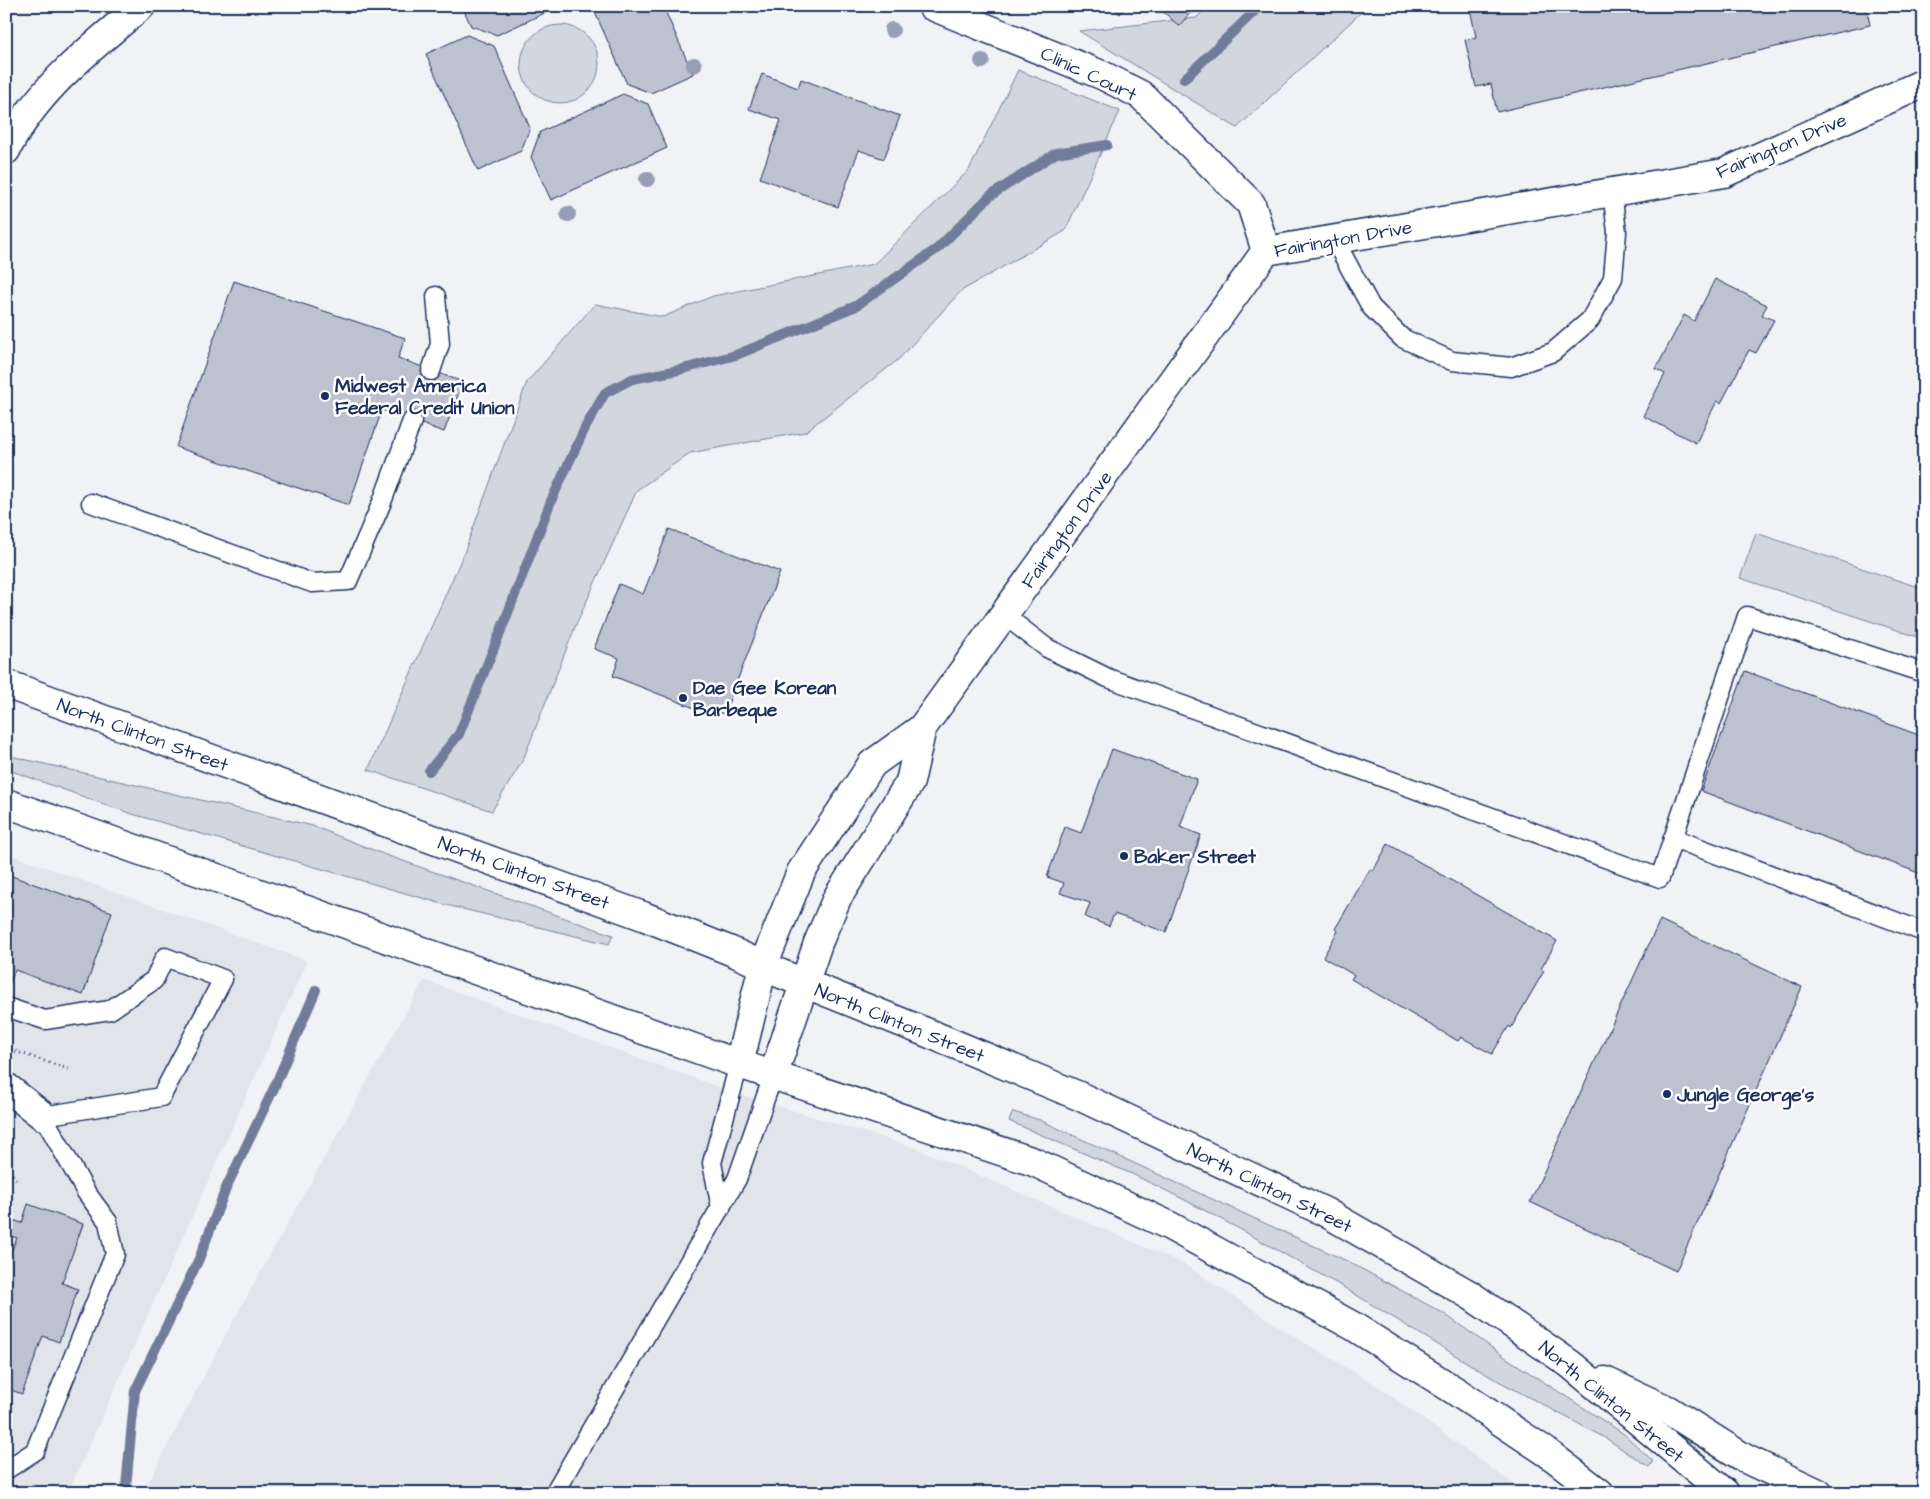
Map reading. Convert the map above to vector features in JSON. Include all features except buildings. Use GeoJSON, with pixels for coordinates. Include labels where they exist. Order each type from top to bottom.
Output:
{"type":"FeatureCollection","features":[{"type":"Feature","properties":{"kind":"main road"},"geometry":{"type":"LineString","coordinates":[[9,139],[70,66],[141,6]]}},
{"type":"Feature","properties":{"kind":"main road","name":"Clinic Court"},"geometry":{"type":"LineString","coordinates":[[932,6],[1104,76],[1141,95],[1251,204],[1266,251]]}},
{"type":"Feature","properties":{"kind":"main road","name":"Fairington Drive"},"geometry":{"type":"LineString","coordinates":[[739,1064],[764,966],[801,872],[872,764],[922,728],[1266,251],[1724,173],[1924,83]]}},
{"type":"Feature","properties":{"kind":"main road","name":"North Clinton Street"},"geometry":{"type":"LineString","coordinates":[[6,684],[634,912],[1079,1096],[1325,1212],[1470,1295],[1570,1364],[1725,1493]]}},
{"type":"Feature","properties":{"kind":"main road","name":"Fairington Drive"},"geometry":{"type":"LineString","coordinates":[[773,1076],[818,943],[837,898],[910,782],[922,728]]}},
{"type":"Feature","properties":{"kind":"main road"},"geometry":{"type":"LineString","coordinates":[[6,803],[773,1076],[1034,1162],[1168,1225],[1352,1326],[1548,1453],[1600,1493]]}},
{"type":"Feature","properties":{"kind":"main road"},"geometry":{"type":"LineString","coordinates":[[6,1087],[43,1116]]}},
{"type":"Feature","properties":{"kind":"main road"},"geometry":{"type":"LineString","coordinates":[[1570,1364],[1668,1410],[1746,1459],[1818,1493]]}},
{"type":"Feature","properties":{"kind":"lane"},"geometry":{"type":"LineString","coordinates":[[1334,239],[1371,306],[1402,338],[1452,361],[1511,367],[1553,352],[1590,320],[1613,278],[1617,232],[1612,192]]}},
{"type":"Feature","properties":{"kind":"lane"},"geometry":{"type":"LineString","coordinates":[[430,371],[440,344],[436,296]]}},
{"type":"Feature","properties":{"kind":"lane"},"geometry":{"type":"LineString","coordinates":[[91,503],[312,583],[348,581],[382,502],[412,421]]}},
{"type":"Feature","properties":{"kind":"lane"},"geometry":{"type":"LineString","coordinates":[[1004,615],[1047,648],[1108,678],[1660,878],[1747,616],[1924,673]]}},
{"type":"Feature","properties":{"kind":"lane"},"geometry":{"type":"LineString","coordinates":[[1673,838],[1924,932]]}},
{"type":"Feature","properties":{"kind":"lane"},"geometry":{"type":"LineString","coordinates":[[6,1007],[45,1020],[110,1010],[154,980],[164,956],[223,979],[161,1097],[43,1116],[86,1192],[108,1222],[115,1254],[35,1451],[6,1470]]}},
{"type":"Feature","properties":{"kind":"lane"},"geometry":{"type":"LineString","coordinates":[[721,1208],[712,1163],[739,1064]]}},
{"type":"Feature","properties":{"kind":"lane"},"geometry":{"type":"LineString","coordinates":[[554,1493],[737,1179],[773,1076]]}},
{"type":"Feature","properties":{"kind":"path"},"geometry":{"type":"LineString","coordinates":[[6,1048],[71,1070]]}},
{"type":"Feature","properties":{"kind":"path"},"geometry":{"type":"LineString","coordinates":[[6,1167],[16,1178]]}},
{"type":"Feature","properties":{"kind":"shaded area"},"geometry":{"type":"Polygon","coordinates":[[[1210,6],[1368,6],[1237,128],[1079,31],[1196,18],[1210,6]]]}},
{"type":"Feature","properties":{"kind":"shaded area"},"geometry":{"type":"Polygon","coordinates":[[[552,25],[568,25],[582,31],[593,42],[599,56],[599,72],[593,86],[582,97],[568,103],[552,103],[538,97],[527,86],[521,72],[521,56],[527,42],[538,31],[552,25]]]}},
{"type":"Feature","properties":{"kind":"shaded area"},"geometry":{"type":"Polygon","coordinates":[[[1018,70],[1120,111],[1065,231],[961,291],[899,359],[805,432],[690,453],[637,490],[575,627],[523,760],[492,811],[368,770],[464,553],[527,382],[595,304],[663,317],[713,296],[874,264],[969,170],[1018,70]]]}},
{"type":"Feature","properties":{"kind":"shaded area"},"geometry":{"type":"Polygon","coordinates":[[[1756,533],[1924,589],[1924,639],[1740,578],[1756,533]]]}},
{"type":"Feature","properties":{"kind":"shaded area"},"geometry":{"type":"Polygon","coordinates":[[[6,755],[313,826],[383,854],[613,935],[609,944],[446,905],[129,813],[6,769],[6,755]]]}},
{"type":"Feature","properties":{"kind":"shaded area"},"geometry":{"type":"Polygon","coordinates":[[[6,853],[307,961],[68,1493],[6,1493],[6,853]]]}},
{"type":"Feature","properties":{"kind":"shaded area"},"geometry":{"type":"Polygon","coordinates":[[[424,980],[732,1092],[916,1148],[1184,1264],[1290,1334],[1373,1383],[1526,1493],[143,1493],[227,1332],[424,980]]]}},
{"type":"Feature","properties":{"kind":"shaded area"},"geometry":{"type":"Polygon","coordinates":[[[1013,1112],[1040,1120],[1347,1261],[1443,1313],[1505,1357],[1624,1434],[1653,1461],[1649,1467],[1607,1439],[1491,1377],[1343,1287],[1183,1199],[1134,1175],[1009,1121],[1013,1112]]]}},
{"type":"Feature","properties":{"kind":"waterway"},"geometry":{"type":"LineString","coordinates":[[1184,79],[1260,6]]}},
{"type":"Feature","properties":{"kind":"waterway"},"geometry":{"type":"LineString","coordinates":[[429,771],[459,734],[551,501],[585,428],[605,393],[632,379],[679,370],[736,355],[856,306],[938,248],[990,196],[1056,153],[1107,145]]}},
{"type":"Feature","properties":{"kind":"waterway"},"geometry":{"type":"LineString","coordinates":[[123,1493],[126,1487],[135,1391],[199,1259],[226,1188],[274,1088],[316,990]]}},
{"type":"Feature","properties":{"kind":"place","name":"Midwest America Federal Credit Union"},"geometry":{"type":"Point","coordinates":[325,396]}},
{"type":"Feature","properties":{"kind":"place","name":"Dae Gee Korean Barbeque"},"geometry":{"type":"Point","coordinates":[683,698]}},
{"type":"Feature","properties":{"kind":"place","name":"Baker Street"},"geometry":{"type":"Point","coordinates":[1124,856]}},
{"type":"Feature","properties":{"kind":"place","name":"Jungle George's"},"geometry":{"type":"Point","coordinates":[1667,1094]}}]}
